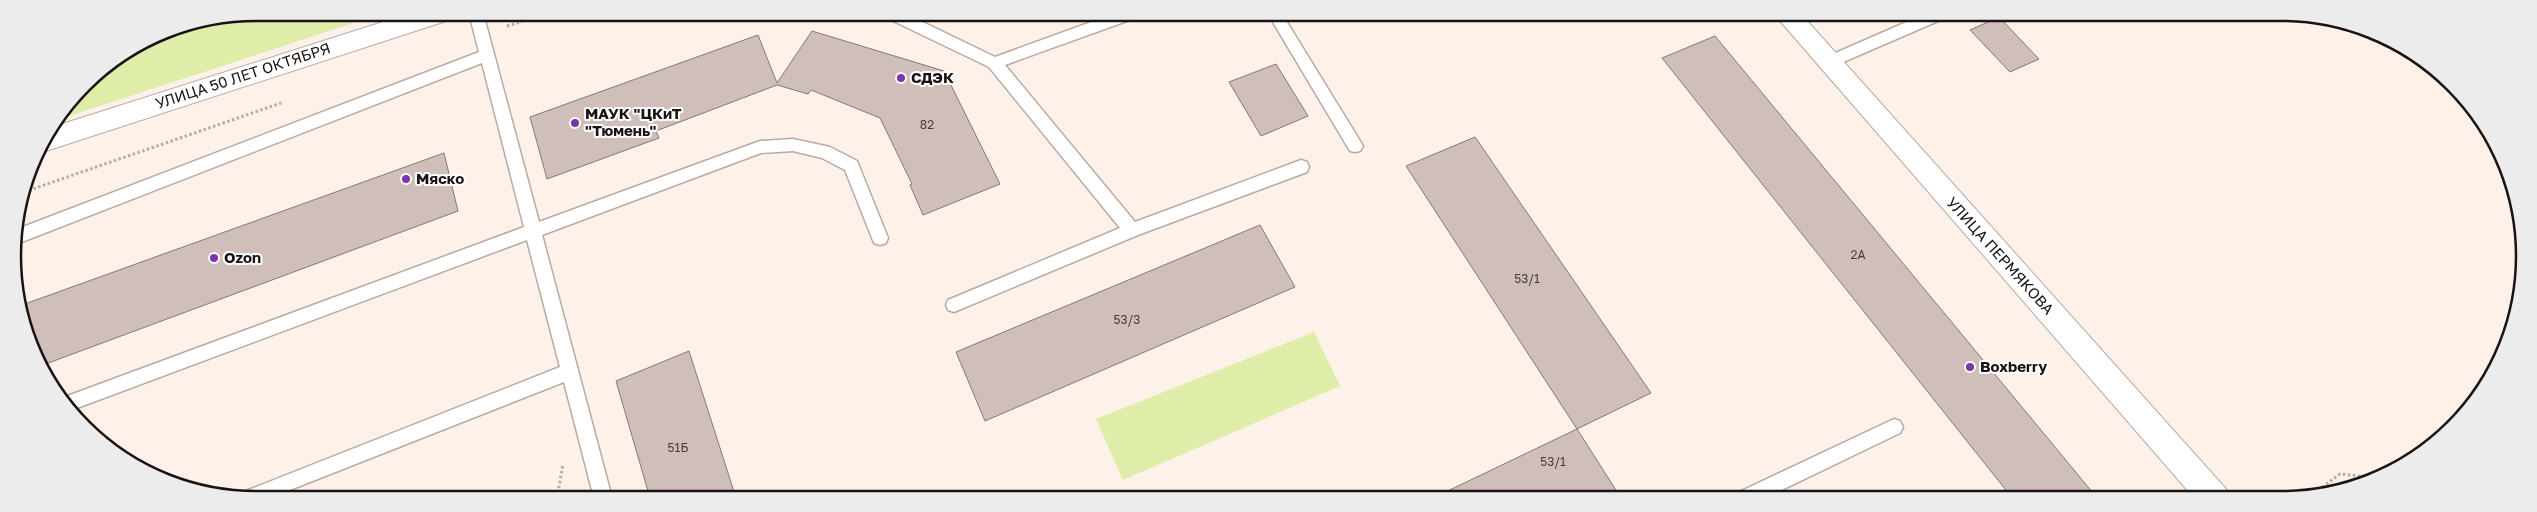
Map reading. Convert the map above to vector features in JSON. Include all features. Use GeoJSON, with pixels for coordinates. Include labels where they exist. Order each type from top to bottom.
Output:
{"type":"FeatureCollection","features":[{"type":"Feature","properties":{"kind":"street","name":"УЛИЦА 50 ЛЕТ ОКТЯБРЯ"},"geometry":{"type":"LineString","coordinates":[[54,137],[415,21]]}},
{"type":"Feature","properties":{"kind":"street","name":"УЛИЦА ПЕРМЯКОВА"},"geometry":{"type":"LineString","coordinates":[[1792,21],[2208,491]]}},
{"type":"Feature","properties":{"kind":"lane"},"geometry":{"type":"LineString","coordinates":[[478,21],[601,491]]}},
{"type":"Feature","properties":{"kind":"lane"},"geometry":{"type":"LineString","coordinates":[[907,21],[994,63],[1132,230]]}},
{"type":"Feature","properties":{"kind":"lane"},"geometry":{"type":"LineString","coordinates":[[994,63],[1112,21]]}},
{"type":"Feature","properties":{"kind":"lane"},"geometry":{"type":"LineString","coordinates":[[1279,21],[1355,146]]}},
{"type":"Feature","properties":{"kind":"lane"},"geometry":{"type":"LineString","coordinates":[[1829,62],[1924,21]]}},
{"type":"Feature","properties":{"kind":"lane"},"geometry":{"type":"LineString","coordinates":[[22,235],[486,55]]}},
{"type":"Feature","properties":{"kind":"lane"},"geometry":{"type":"LineString","coordinates":[[72,402],[760,147],[793,145],[825,152],[851,166],[880,238]]}},
{"type":"Feature","properties":{"kind":"lane"},"geometry":{"type":"LineString","coordinates":[[954,304],[1132,230],[1301,167]]}},
{"type":"Feature","properties":{"kind":"lane"},"geometry":{"type":"LineString","coordinates":[[270,491],[571,371]]}},
{"type":"Feature","properties":{"kind":"lane"},"geometry":{"type":"LineString","coordinates":[[1758,491],[1894,427]]}},
{"type":"Feature","properties":{"kind":"path"},"geometry":{"type":"LineString","coordinates":[[2322,487],[2340,474],[2361,476]]}},
{"type":"Feature","properties":{"kind":"green space"},"geometry":{"type":"Polygon","coordinates":[[[256,21],[360,21],[68,117],[90,90],[126,61],[152,45],[195,29],[225,23],[256,21]]]}},
{"type":"Feature","properties":{"kind":"green space"},"geometry":{"type":"Polygon","coordinates":[[[1314,332],[1340,386],[1123,480],[1096,419],[1314,332]]]}},
{"type":"Feature","properties":{"kind":"building"},"geometry":{"type":"Polygon","coordinates":[[[1990,21],[2003,21],[2039,59],[2010,72],[1970,30],[1990,21]]]}},
{"type":"Feature","properties":{"kind":"building"},"geometry":{"type":"Polygon","coordinates":[[[812,31],[944,71],[1000,184],[923,215],[910,185],[912,184],[880,118],[811,90],[808,94],[777,85],[656,131],[659,138],[547,179],[530,117],[758,35],[777,83],[812,31]]]}},
{"type":"Feature","properties":{"kind":"building"},"geometry":{"type":"Polygon","coordinates":[[[1715,36],[2091,491],[2007,491],[1662,58],[1715,36]]]}},
{"type":"Feature","properties":{"kind":"building"},"geometry":{"type":"Polygon","coordinates":[[[1276,64],[1308,116],[1261,136],[1229,82],[1276,64]]]}},
{"type":"Feature","properties":{"kind":"building"},"geometry":{"type":"Polygon","coordinates":[[[1475,137],[1651,393],[1577,429],[1406,166],[1475,137]]]}},
{"type":"Feature","properties":{"kind":"building"},"geometry":{"type":"Polygon","coordinates":[[[444,153],[458,211],[47,363],[39,346],[26,303],[444,153]]]}},
{"type":"Feature","properties":{"kind":"building"},"geometry":{"type":"Polygon","coordinates":[[[1260,225],[1295,287],[985,421],[956,352],[1260,225]]]}},
{"type":"Feature","properties":{"kind":"building"},"geometry":{"type":"Polygon","coordinates":[[[689,351],[734,491],[648,491],[616,381],[689,351]]]}},
{"type":"Feature","properties":{"kind":"building"},"geometry":{"type":"Polygon","coordinates":[[[1577,429],[1617,491],[1448,491],[1577,429]]]}},
{"type":"Feature","properties":{"kind":"place","name":"СДЭК"},"geometry":{"type":"Point","coordinates":[901,78]}},
{"type":"Feature","properties":{"kind":"place","name":"МАУК \"ЦКиТ \"Тюмень\""},"geometry":{"type":"Point","coordinates":[575,123]}},
{"type":"Feature","properties":{"kind":"place","name":"Мяско"},"geometry":{"type":"Point","coordinates":[406,179]}},
{"type":"Feature","properties":{"kind":"place","name":"Ozon"},"geometry":{"type":"Point","coordinates":[214,258]}},
{"type":"Feature","properties":{"kind":"place","name":"Boxberry"},"geometry":{"type":"Point","coordinates":[1970,367]}}]}
